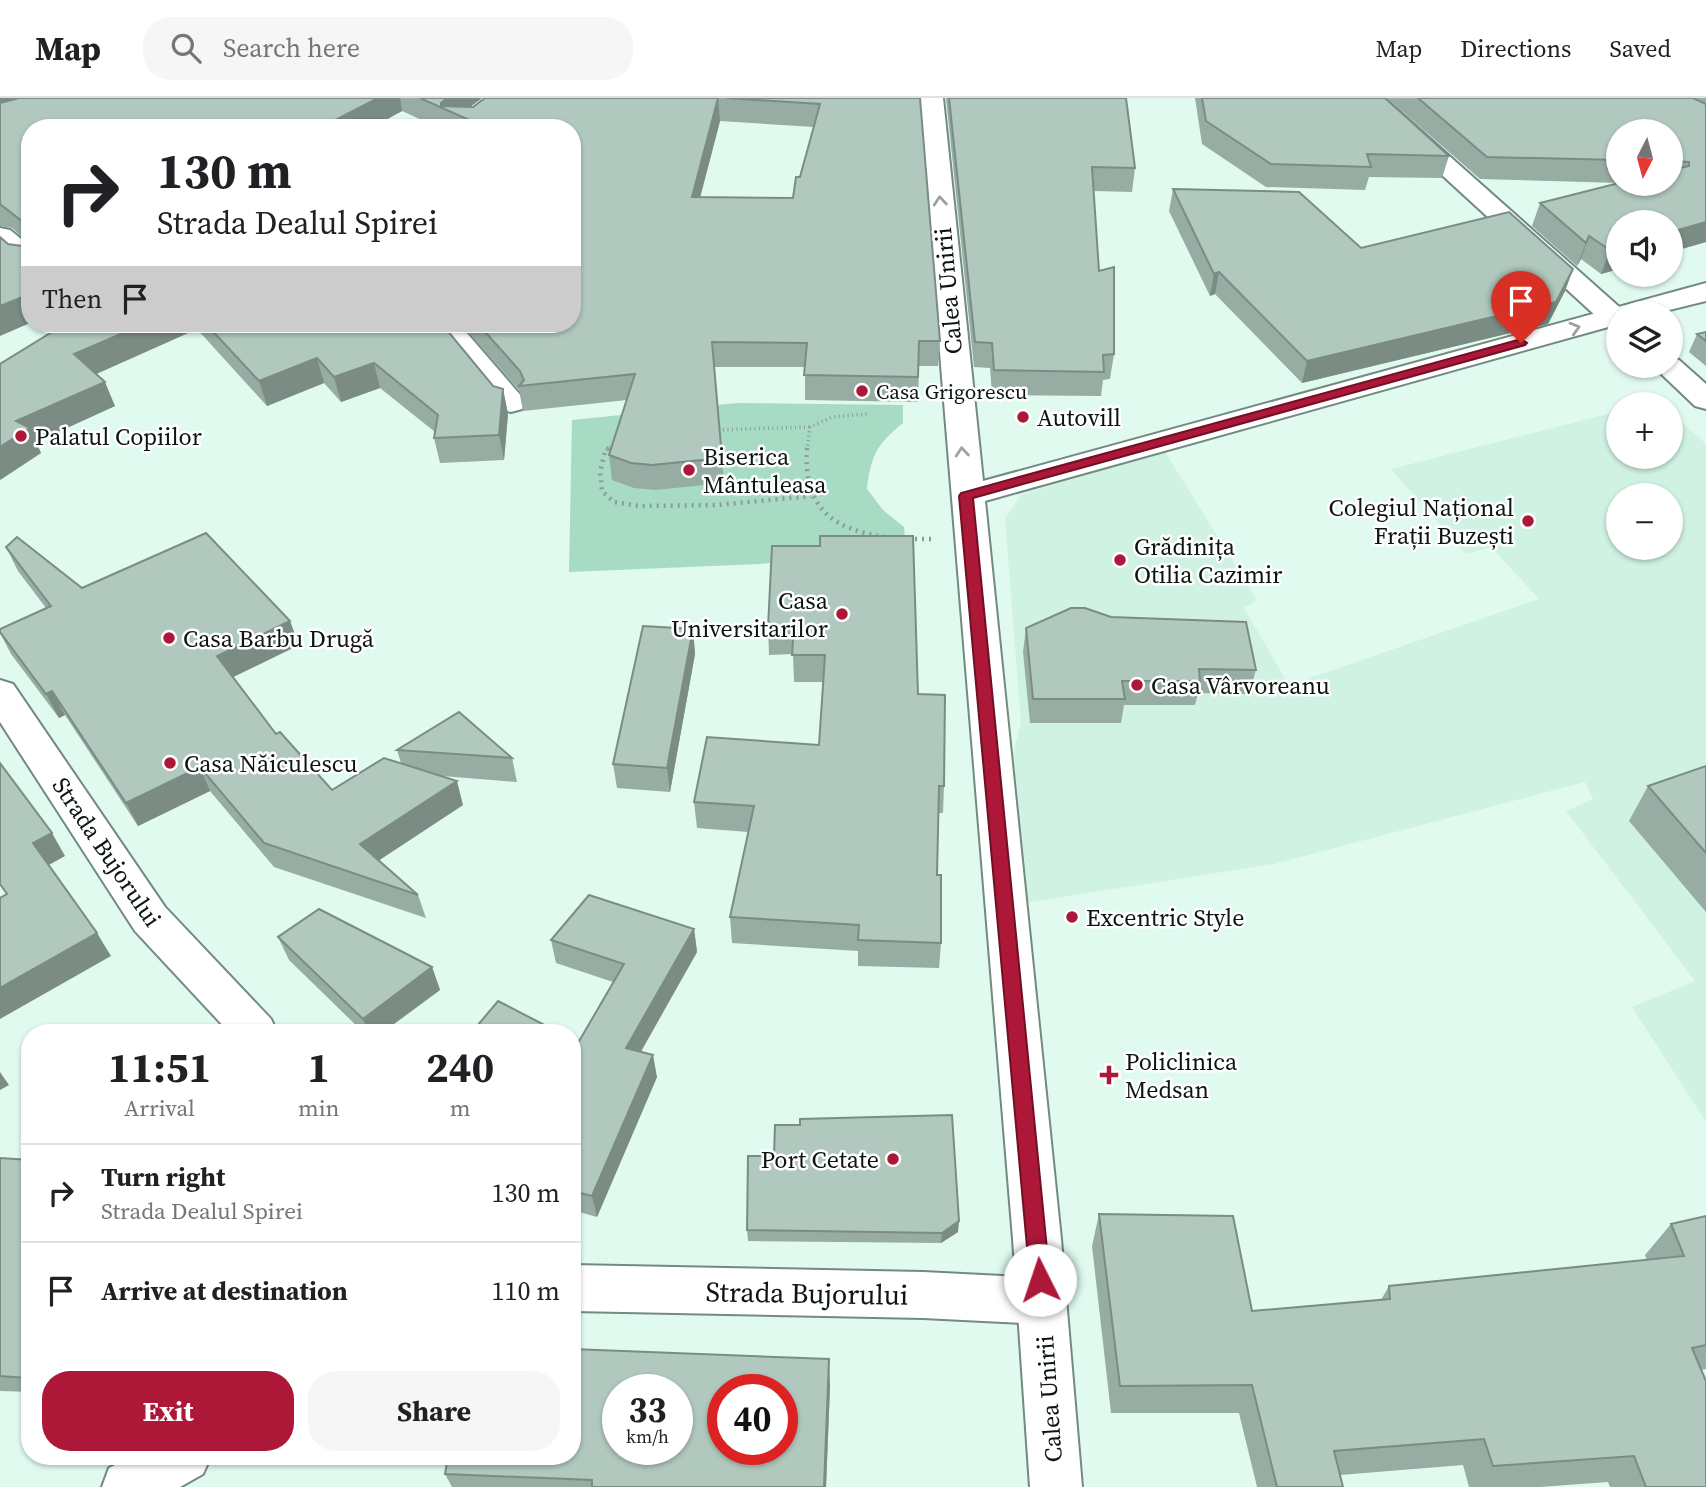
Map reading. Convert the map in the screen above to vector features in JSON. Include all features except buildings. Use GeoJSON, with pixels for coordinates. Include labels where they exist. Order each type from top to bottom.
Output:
{"type":"FeatureCollection","features":[{"type":"Feature","properties":{"kind":"street","name":"Calea Unirii"},"geometry":{"type":"LineString","coordinates":[[931,98],[1056,1487]]}},
{"type":"Feature","properties":{"kind":"street"},"geometry":{"type":"LineString","coordinates":[[1370,98],[1606,306]]}},
{"type":"Feature","properties":{"kind":"street"},"geometry":{"type":"LineString","coordinates":[[0,236],[21,253]]}},
{"type":"Feature","properties":{"kind":"street"},"geometry":{"type":"LineString","coordinates":[[1675,301],[1706,292]]}},
{"type":"Feature","properties":{"kind":"street"},"geometry":{"type":"LineString","coordinates":[[966,496],[1606,321]]}},
{"type":"Feature","properties":{"kind":"street"},"geometry":{"type":"LineString","coordinates":[[452,333],[511,403]]}},
{"type":"Feature","properties":{"kind":"street"},"geometry":{"type":"LineString","coordinates":[[1681,378],[1706,400]]}},
{"type":"Feature","properties":{"kind":"street","name":"Strada Bujorului"},"geometry":{"type":"LineString","coordinates":[[0,693],[150,919],[248,1024]]}},
{"type":"Feature","properties":{"kind":"street","name":"Strada Bujorului"},"geometry":{"type":"LineString","coordinates":[[581,1288],[923,1295],[1041,1301]]}},
{"type":"Feature","properties":{"kind":"street"},"geometry":{"type":"LineString","coordinates":[[128,1487],[168,1465]]}},
{"type":"Feature","properties":{"kind":"path"},"geometry":{"type":"LineString","coordinates":[[710,430],[750,426],[810,427],[832,417],[867,414]]}},
{"type":"Feature","properties":{"kind":"path"},"geometry":{"type":"LineString","coordinates":[[810,427],[806,456],[811,496],[834,522],[888,537]]}},
{"type":"Feature","properties":{"kind":"path"},"geometry":{"type":"LineString","coordinates":[[624,441],[615,443],[605,451],[600,472],[601,491],[614,502],[639,506],[717,505],[811,496]]}},
{"type":"Feature","properties":{"kind":"path"},"geometry":{"type":"LineString","coordinates":[[899,538],[921,540],[970,536]]}},
{"type":"Feature","properties":{"kind":"shaded area"},"geometry":{"type":"Polygon","coordinates":[[[737,403],[903,405],[903,423],[887,437],[877,451],[867,489],[883,510],[904,527],[906,549],[760,564],[569,572],[572,420],[737,403]]]}},
{"type":"Feature","properties":{"kind":"shaded area"},"geometry":{"type":"Polygon","coordinates":[[[1606,414],[1606,469],[1683,469],[1683,424],[1706,444],[1706,1122],[1632,1007],[1695,981],[1566,811],[1593,799],[1585,782],[1274,864],[1024,903],[1013,754],[1021,723],[1005,519],[1021,495],[1164,450],[1257,600],[1244,608],[1289,685],[1539,599],[1491,547],[1466,554],[1391,469],[1606,414]]]}},
{"type":"Feature","properties":{"kind":"place","name":"Casa Grigorescu"},"geometry":{"type":"Point","coordinates":[862,391]}},
{"type":"Feature","properties":{"kind":"place","name":"Autovill"},"geometry":{"type":"Point","coordinates":[1023,417]}},
{"type":"Feature","properties":{"kind":"place","name":"Palatul Copiilor"},"geometry":{"type":"Point","coordinates":[21,436]}},
{"type":"Feature","properties":{"kind":"place","name":"Biserica Mântuleasa"},"geometry":{"type":"Point","coordinates":[689,470]}},
{"type":"Feature","properties":{"kind":"place","name":"Colegiul Național Frații Buzești"},"geometry":{"type":"Point","coordinates":[1528,521]}},
{"type":"Feature","properties":{"kind":"place","name":"Grădinița Otilia Cazimir"},"geometry":{"type":"Point","coordinates":[1120,560]}},
{"type":"Feature","properties":{"kind":"place","name":"Casa Universitarilor"},"geometry":{"type":"Point","coordinates":[842,614]}},
{"type":"Feature","properties":{"kind":"place","name":"Casa Barbu Drugă"},"geometry":{"type":"Point","coordinates":[169,638]}},
{"type":"Feature","properties":{"kind":"place","name":"Casa Vârvoreanu"},"geometry":{"type":"Point","coordinates":[1137,685]}},
{"type":"Feature","properties":{"kind":"place","name":"Casa Năiculescu"},"geometry":{"type":"Point","coordinates":[170,763]}},
{"type":"Feature","properties":{"kind":"place","name":"Excentric Style"},"geometry":{"type":"Point","coordinates":[1072,917]}},
{"type":"Feature","properties":{"kind":"place","name":"Policlinica Medsan"},"geometry":{"type":"Point","coordinates":[1109,1075]}},
{"type":"Feature","properties":{"kind":"place","name":"Port Cetate"},"geometry":{"type":"Point","coordinates":[893,1159]}},
{"type":"Feature","properties":{"kind":"route"},"geometry":{"type":"LineString","coordinates":[[1040,1280],[966,496],[1521,343]]}}]}
